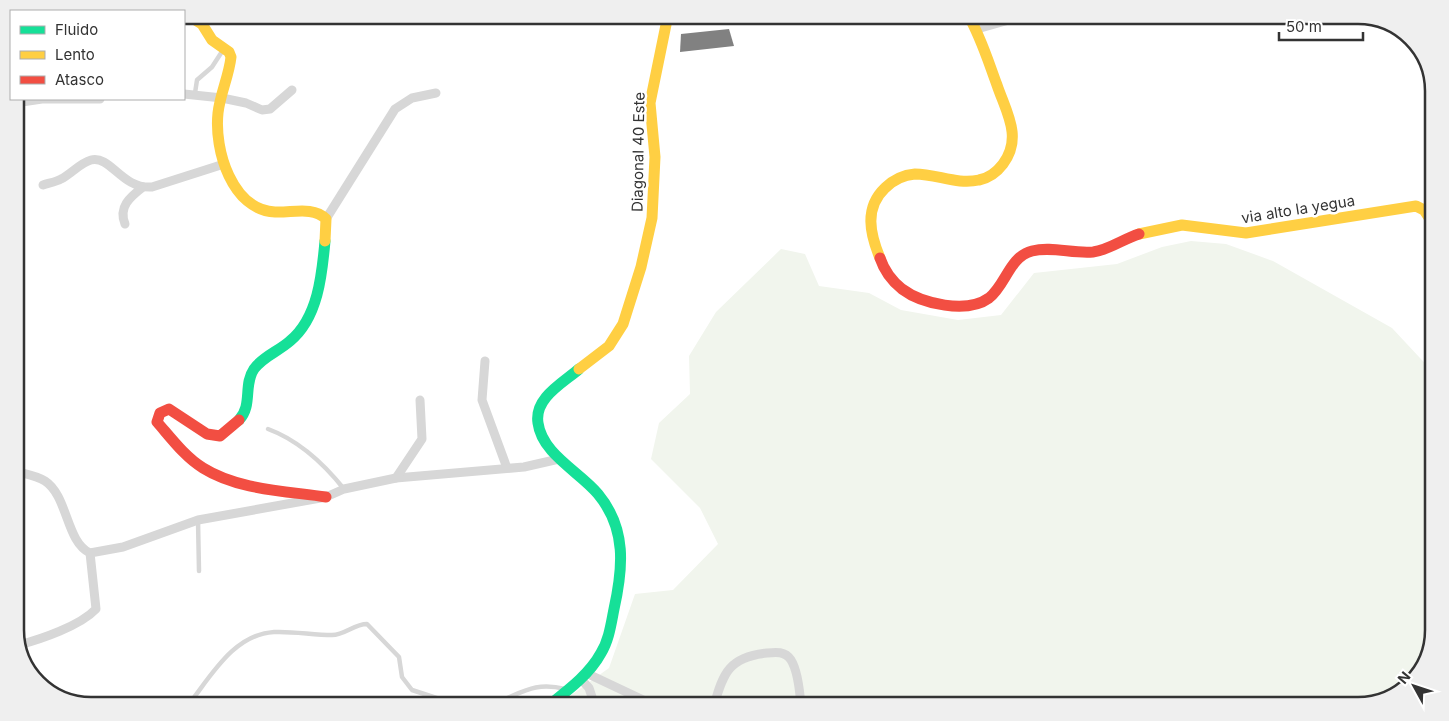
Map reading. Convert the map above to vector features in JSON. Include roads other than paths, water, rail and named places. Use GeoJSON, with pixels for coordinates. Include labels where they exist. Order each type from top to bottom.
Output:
{"type":"FeatureCollection","features":[{"type":"Feature","properties":{"kind":"street"},"geometry":{"type":"LineString","coordinates":[[202,24],[212,40],[224,48],[232,57],[218,112],[217,135],[224,164],[235,184],[250,206],[260,211],[294,214],[313,210],[320,212],[326,219]]}},
{"type":"Feature","properties":{"kind":"street","name":"Diagonal 40 Este"},"geometry":{"type":"LineString","coordinates":[[560,697],[583,676],[602,651],[614,612],[622,553],[610,511],[590,484],[548,448],[539,428],[537,415],[540,403],[548,394],[609,346],[623,324],[641,267],[652,218],[655,157],[650,103],[666,24]]}},
{"type":"Feature","properties":{"kind":"street","name":"via alto la yegua"},"geometry":{"type":"LineString","coordinates":[[974,24],[1013,131],[1008,158],[997,171],[982,180],[968,181],[912,175],[897,176],[875,198],[870,217],[872,238],[880,260],[890,278],[907,292],[948,303],[965,305],[981,303],[990,297],[1020,258],[1028,252],[1052,249],[1081,252],[1100,250],[1139,234],[1187,225],[1222,232],[1246,233],[1416,206],[1425,212]]}},
{"type":"Feature","properties":{"kind":"street"},"geometry":{"type":"LineString","coordinates":[[977,29],[993,24]]}},
{"type":"Feature","properties":{"kind":"street"},"geometry":{"type":"LineString","coordinates":[[185,94],[195,93],[246,103],[262,110],[270,109],[292,90]]}},
{"type":"Feature","properties":{"kind":"street"},"geometry":{"type":"LineString","coordinates":[[326,497],[224,478],[204,468],[182,450],[157,422],[157,416],[159,412],[169,409],[207,434],[220,436],[243,416],[249,397],[251,376],[255,367],[283,348],[296,336],[312,308],[324,258],[326,219],[395,109],[412,98],[436,93]]}},
{"type":"Feature","properties":{"kind":"street"},"geometry":{"type":"LineString","coordinates":[[43,185],[60,180],[91,160],[103,160],[128,182],[143,188],[152,187],[224,164]]}},
{"type":"Feature","properties":{"kind":"street"},"geometry":{"type":"LineString","coordinates":[[125,224],[123,210],[128,199],[143,188]]}},
{"type":"Feature","properties":{"kind":"street"},"geometry":{"type":"LineString","coordinates":[[485,361],[482,400],[507,468]]}},
{"type":"Feature","properties":{"kind":"street"},"geometry":{"type":"LineString","coordinates":[[396,478],[422,439],[420,400]]}},
{"type":"Feature","properties":{"kind":"street"},"geometry":{"type":"LineString","coordinates":[[90,553],[123,547],[198,520],[326,497],[344,489],[396,478],[524,467],[559,458]]}},
{"type":"Feature","properties":{"kind":"street"},"geometry":{"type":"LineString","coordinates":[[24,473],[33,475],[56,491],[80,545],[90,553],[96,609],[84,618],[42,638],[25,643]]}},
{"type":"Feature","properties":{"kind":"street"},"geometry":{"type":"LineString","coordinates":[[717,697],[722,681],[736,663],[748,655],[775,652],[786,655],[793,663],[799,697]]}},
{"type":"Feature","properties":{"kind":"street"},"geometry":{"type":"LineString","coordinates":[[583,676],[592,697]]}},
{"type":"Feature","properties":{"kind":"street"},"geometry":{"type":"LineString","coordinates":[[583,676],[634,697]]}},
{"type":"Feature","properties":{"kind":"lane"},"geometry":{"type":"LineString","coordinates":[[195,93],[197,80],[212,67],[224,48]]}},
{"type":"Feature","properties":{"kind":"lane"},"geometry":{"type":"LineString","coordinates":[[268,429],[286,436],[333,476],[344,489]]}},
{"type":"Feature","properties":{"kind":"lane"},"geometry":{"type":"LineString","coordinates":[[198,520],[198,571]]}},
{"type":"Feature","properties":{"kind":"lane"},"geometry":{"type":"LineString","coordinates":[[194,697],[224,658],[238,646],[252,638],[273,632],[334,636],[360,624],[367,624],[391,646],[399,657],[402,677],[412,690],[433,697]]}},
{"type":"Feature","properties":{"kind":"lane"},"geometry":{"type":"LineString","coordinates":[[508,697],[524,690],[548,684],[569,690]]}}]}
